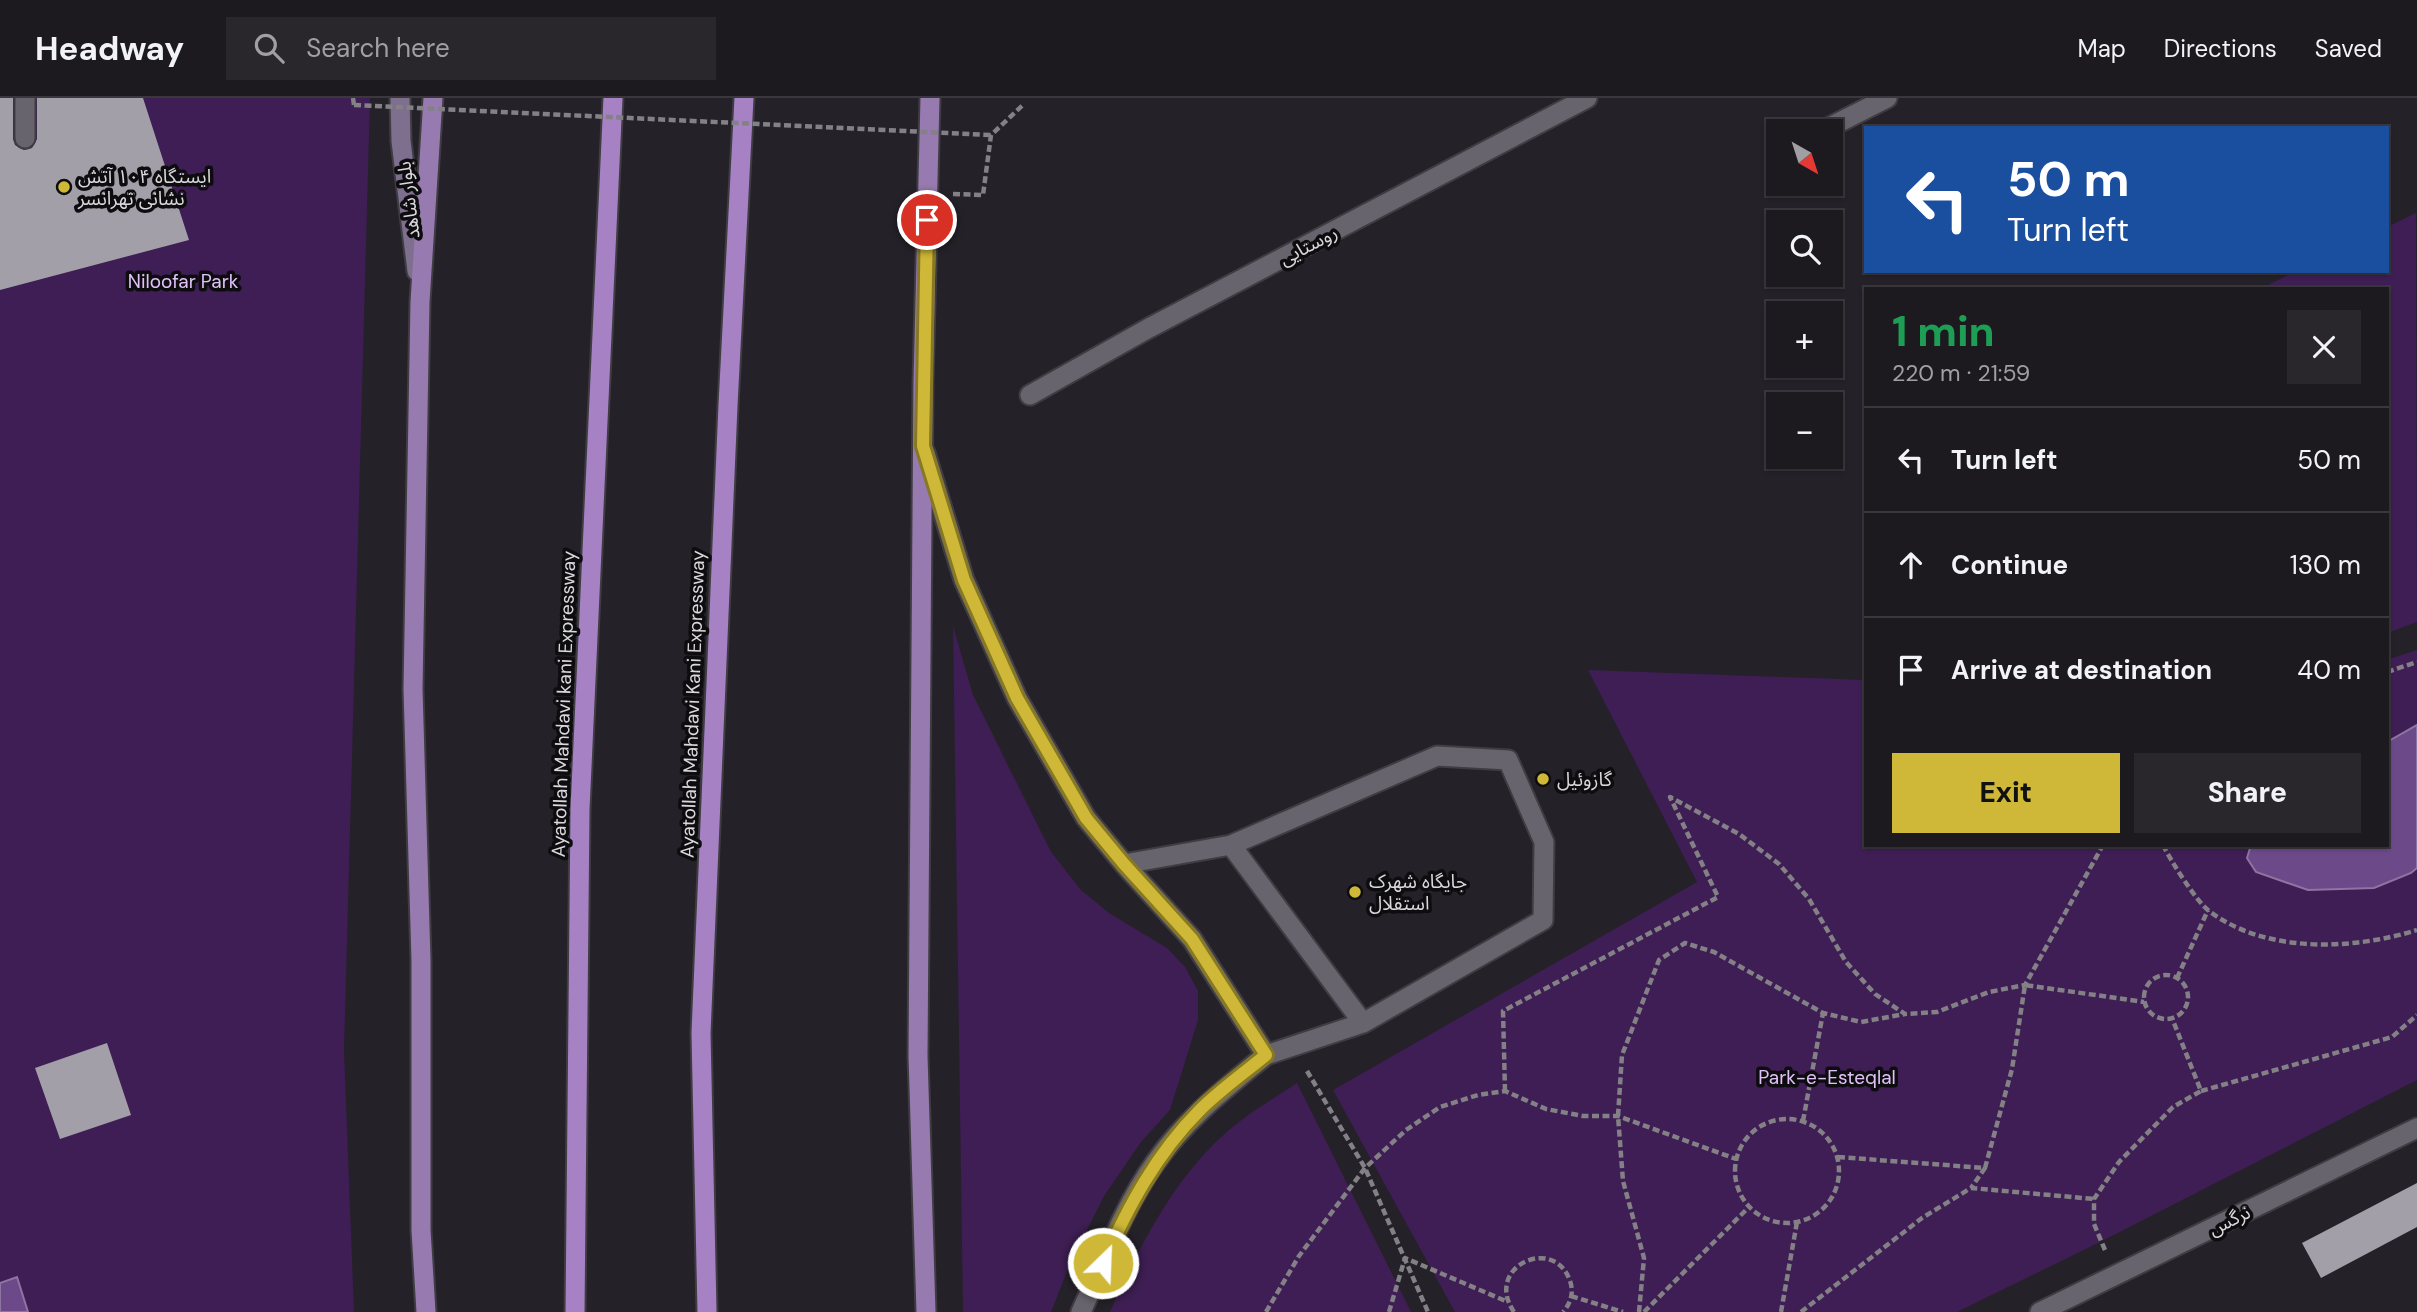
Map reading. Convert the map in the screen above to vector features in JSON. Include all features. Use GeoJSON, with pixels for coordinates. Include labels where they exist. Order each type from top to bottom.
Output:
{"type":"FeatureCollection","features":[{"type":"Feature","properties":{"kind":"highway","name":"Ayatollah Mahdavi kani Expressway"},"geometry":{"type":"LineString","coordinates":[[575,1312],[580,809],[613,98]]}},
{"type":"Feature","properties":{"kind":"highway","name":"Ayatollah Mahdavi Kani Expressway"},"geometry":{"type":"LineString","coordinates":[[707,1312],[701,1033],[727,419],[744,98]]}},
{"type":"Feature","properties":{"kind":"main road","name":"بلوار شاهد"},"geometry":{"type":"LineString","coordinates":[[400,98],[401,141],[420,302]]}},
{"type":"Feature","properties":{"kind":"main road"},"geometry":{"type":"LineString","coordinates":[[426,1312],[421,1230],[421,960],[413,689],[420,302],[433,98]]}},
{"type":"Feature","properties":{"kind":"main road"},"geometry":{"type":"LineString","coordinates":[[926,1312],[918,1056],[923,446],[930,98]]}},
{"type":"Feature","properties":{"kind":"street"},"geometry":{"type":"LineString","coordinates":[[24,98],[25,138]]}},
{"type":"Feature","properties":{"kind":"street","name":"روستایی"},"geometry":{"type":"LineString","coordinates":[[1030,395],[1149,328],[1587,98]]}},
{"type":"Feature","properties":{"kind":"street"},"geometry":{"type":"LineString","coordinates":[[1843,120],[1887,98]]}},
{"type":"Feature","properties":{"kind":"street"},"geometry":{"type":"LineString","coordinates":[[923,446],[964,580],[1017,698],[1086,818],[1192,939],[1266,1055]]}},
{"type":"Feature","properties":{"kind":"street"},"geometry":{"type":"LineString","coordinates":[[1082,1312],[1125,1215],[1155,1163],[1200,1110],[1266,1055],[1363,1023],[1543,920],[1544,842],[1508,760],[1437,756],[1231,845],[1124,864]]}},
{"type":"Feature","properties":{"kind":"street"},"geometry":{"type":"LineString","coordinates":[[1231,845],[1363,1023]]}},
{"type":"Feature","properties":{"kind":"street","name":"نرگس"},"geometry":{"type":"LineString","coordinates":[[2040,1312],[2417,1128]]}},
{"type":"Feature","properties":{"kind":"path"},"geometry":{"type":"LineString","coordinates":[[353,98],[354,106],[991,135]]}},
{"type":"Feature","properties":{"kind":"path"},"geometry":{"type":"LineString","coordinates":[[983,195],[991,135],[1024,104]]}},
{"type":"Feature","properties":{"kind":"path"},"geometry":{"type":"LineString","coordinates":[[2389,671],[2417,662]]}},
{"type":"Feature","properties":{"kind":"path"},"geometry":{"type":"LineString","coordinates":[[1505,1091],[1503,1012],[1718,897],[1670,797],[1739,834],[1779,864],[1809,899],[1846,962],[1875,994],[1905,1014]]}},
{"type":"Feature","properties":{"kind":"path"},"geometry":{"type":"LineString","coordinates":[[1801,1312],[1922,1218],[1971,1188],[1985,1168],[2012,1069],[2025,985],[2102,847]]}},
{"type":"Feature","properties":{"kind":"path"},"geometry":{"type":"LineString","coordinates":[[2164,847],[2208,910],[2256,936],[2330,946],[2386,940],[2417,930]]}},
{"type":"Feature","properties":{"kind":"path"},"geometry":{"type":"LineString","coordinates":[[2177,978],[2208,910]]}},
{"type":"Feature","properties":{"kind":"path"},"geometry":{"type":"LineString","coordinates":[[1642,1312],[1644,1258],[1623,1181],[1618,1116],[1622,1055],[1659,960],[1685,943],[1714,952],[1823,1013],[1861,1022],[1905,1014],[1937,1012],[1989,992],[2025,985],[2144,1002]]}},
{"type":"Feature","properties":{"kind":"path"},"geometry":{"type":"LineString","coordinates":[[2163,975],[2177,978],[2188,996],[2184,1010],[2172,1018],[2152,1015],[2144,1002],[2146,988],[2156,977],[2163,975]]}},
{"type":"Feature","properties":{"kind":"path"},"geometry":{"type":"LineString","coordinates":[[1803,1121],[1823,1013]]}},
{"type":"Feature","properties":{"kind":"path"},"geometry":{"type":"LineString","coordinates":[[2118,1275],[2100,1242],[2094,1224],[2094,1199],[2119,1162],[2173,1107],[2201,1091],[2392,1037],[2417,1015]]}},
{"type":"Feature","properties":{"kind":"path"},"geometry":{"type":"LineString","coordinates":[[2172,1018],[2201,1091]]}},
{"type":"Feature","properties":{"kind":"path"},"geometry":{"type":"LineString","coordinates":[[1292,1046],[1365,1168],[1429,1312]]}},
{"type":"Feature","properties":{"kind":"path"},"geometry":{"type":"LineString","coordinates":[[1266,1312],[1299,1256],[1365,1168],[1406,1130],[1440,1107],[1478,1095],[1505,1091],[1546,1109],[1583,1116],[1618,1116],[1736,1159]]}},
{"type":"Feature","properties":{"kind":"path"},"geometry":{"type":"LineString","coordinates":[[1786,1118],[1803,1121],[1818,1128],[1831,1141],[1838,1157],[1839,1174],[1831,1198],[1812,1216],[1797,1222],[1779,1223],[1763,1217],[1749,1207],[1739,1192],[1735,1176],[1736,1159],[1743,1143],[1754,1130],[1769,1122],[1786,1118]]}},
{"type":"Feature","properties":{"kind":"path"},"geometry":{"type":"LineString","coordinates":[[1838,1157],[1985,1168]]}},
{"type":"Feature","properties":{"kind":"path"},"geometry":{"type":"LineString","coordinates":[[1971,1188],[2094,1199]]}},
{"type":"Feature","properties":{"kind":"path"},"geometry":{"type":"LineString","coordinates":[[1642,1312],[1749,1207]]}},
{"type":"Feature","properties":{"kind":"path"},"geometry":{"type":"LineString","coordinates":[[1781,1312],[1797,1222]]}},
{"type":"Feature","properties":{"kind":"path"},"geometry":{"type":"LineString","coordinates":[[1405,1258],[1507,1302],[1514,1312]]}},
{"type":"Feature","properties":{"kind":"path"},"geometry":{"type":"LineString","coordinates":[[1389,1312],[1405,1258]]}},
{"type":"Feature","properties":{"kind":"path"},"geometry":{"type":"LineString","coordinates":[[1507,1302],[1507,1281],[1512,1272],[1519,1264],[1539,1258],[1560,1265],[1572,1285],[1572,1296],[1563,1312]]}},
{"type":"Feature","properties":{"kind":"path"},"geometry":{"type":"LineString","coordinates":[[1572,1296],[1623,1312]]}},
{"type":"Feature","properties":{"kind":"green space","name":"Niloofar Park"},"geometry":{"type":"Polygon","coordinates":[[[0,98],[370,98],[344,1050],[354,1312],[0,1312],[0,98]]]}},
{"type":"Feature","properties":{"kind":"green space"},"geometry":{"type":"Polygon","coordinates":[[[2416,213],[2417,622],[2389,632],[2389,287],[2264,287],[2292,273],[2389,273],[2389,226],[2416,213]]]}},
{"type":"Feature","properties":{"kind":"green space"},"geometry":{"type":"Polygon","coordinates":[[[953,626],[973,695],[1051,852],[1081,890],[1109,913],[1167,948],[1185,967],[1198,991],[1198,1020],[1170,1110],[1141,1142],[1104,1196],[1070,1264],[1051,1312],[963,1312],[953,626]]]}},
{"type":"Feature","properties":{"kind":"green space","name":"Park-e-Esteqlal"},"geometry":{"type":"Polygon","coordinates":[[[2417,650],[2417,1080],[1957,1312],[1455,1312],[1333,1090],[1697,882],[1588,670],[1864,680],[1864,847],[2389,847],[2389,659],[2417,650]]]}},
{"type":"Feature","properties":{"kind":"green space"},"geometry":{"type":"Polygon","coordinates":[[[1297,1083],[1411,1312],[1110,1312],[1148,1234],[1197,1162],[1239,1122],[1297,1083]]]}},
{"type":"Feature","properties":{"kind":"shaded area"},"geometry":{"type":"Polygon","coordinates":[[[2417,725],[2417,868],[2374,888],[2308,890],[2256,872],[2247,858],[2250,847],[2389,847],[2389,741],[2417,725]]]}},
{"type":"Feature","properties":{"kind":"shaded area"},"geometry":{"type":"Polygon","coordinates":[[[17,1277],[28,1312],[0,1312],[0,1283],[17,1277]]]}},
{"type":"Feature","properties":{"kind":"building"},"geometry":{"type":"Polygon","coordinates":[[[0,98],[13,98],[13,139],[15,145],[24,150],[32,148],[37,139],[37,98],[143,98],[189,240],[0,290],[0,98]]]}},
{"type":"Feature","properties":{"kind":"building"},"geometry":{"type":"Polygon","coordinates":[[[107,1043],[131,1115],[60,1139],[35,1068],[107,1043]]]}},
{"type":"Feature","properties":{"kind":"building"},"geometry":{"type":"Polygon","coordinates":[[[2417,1183],[2417,1227],[2321,1278],[2302,1243],[2417,1183]]]}},
{"type":"Feature","properties":{"kind":"place","name":"ایستگاه ۱۰۴ آتش ‌نشانی تهرانسر"},"geometry":{"type":"Point","coordinates":[64,187]}},
{"type":"Feature","properties":{"kind":"place","name":"گازوئیل"},"geometry":{"type":"Point","coordinates":[1543,779]}},
{"type":"Feature","properties":{"kind":"place","name":"جایگاه شهرک استقلال"},"geometry":{"type":"Point","coordinates":[1355,892]}},
{"type":"Feature","properties":{"kind":"route"},"geometry":{"type":"LineString","coordinates":[[927,220],[923,446],[964,580],[1017,698],[1086,818],[1192,939],[1266,1055],[1200,1110],[1155,1163],[1125,1215],[1103,1263]]}}]}
